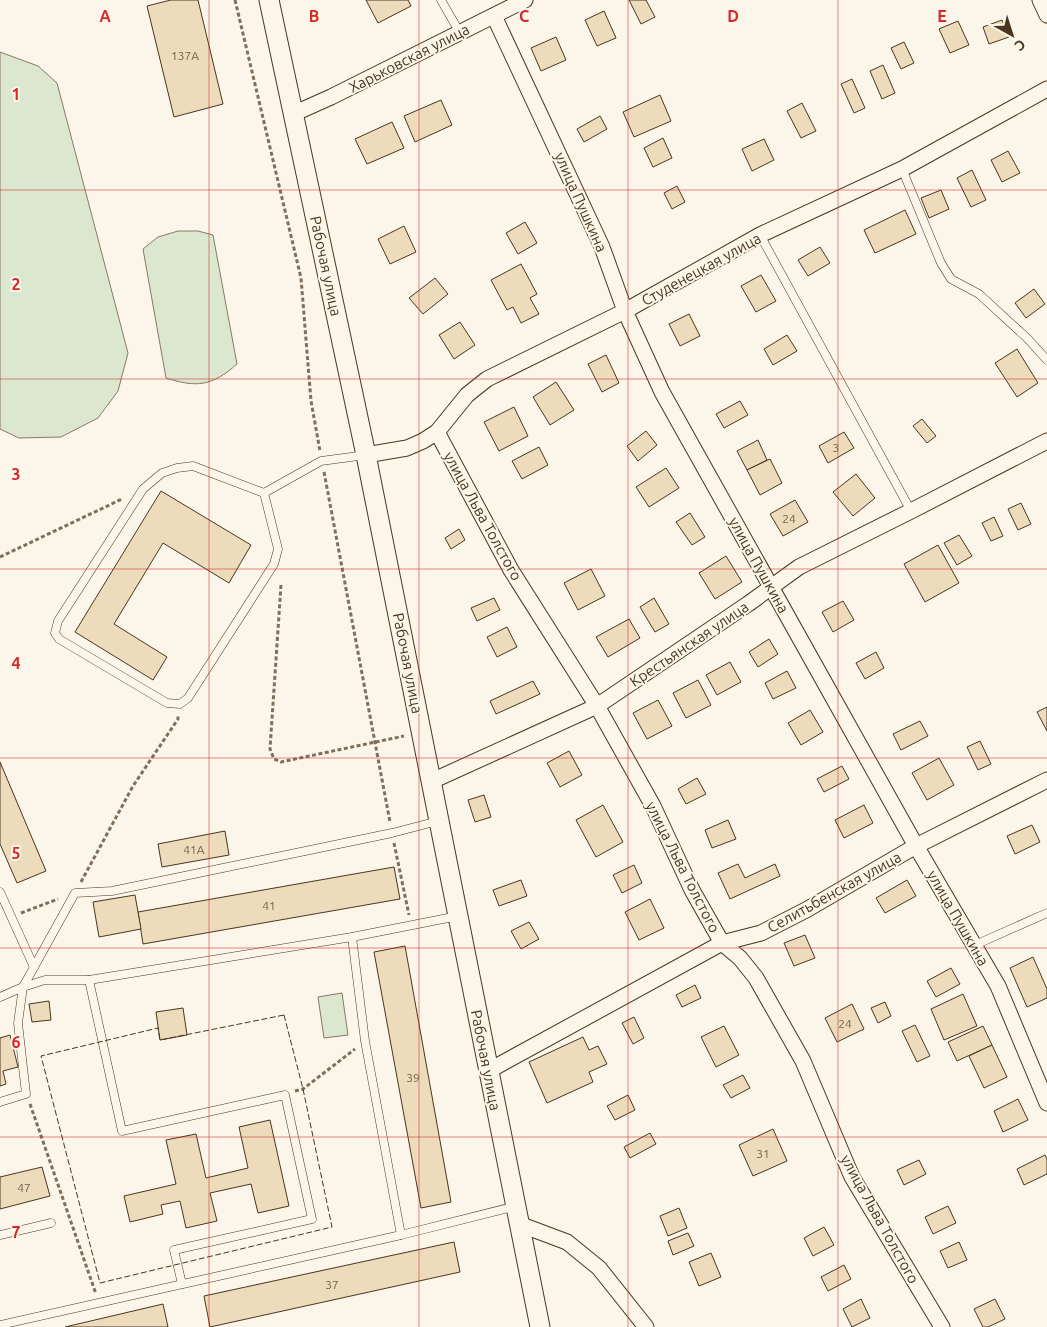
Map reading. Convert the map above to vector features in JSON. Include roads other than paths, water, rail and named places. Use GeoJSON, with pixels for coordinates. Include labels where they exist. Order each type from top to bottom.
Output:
{"type":"FeatureCollection","features":[{"type":"Feature","properties":{"kind":"street","name":"Рабочая улица"},"geometry":{"type":"LineString","coordinates":[[269,0],[366,455],[540,1327]]}},
{"type":"Feature","properties":{"kind":"street","name":"Харьковская улица"},"geometry":{"type":"LineString","coordinates":[[293,114],[331,97],[524,0]]}},
{"type":"Feature","properties":{"kind":"street"},"geometry":{"type":"LineString","coordinates":[[1040,0],[1047,15]]}},
{"type":"Feature","properties":{"kind":"street","name":"улица Пушкина"},"geometry":{"type":"LineString","coordinates":[[494,16],[602,247],[625,311],[662,392],[916,846],[998,986],[1047,1103]]}},
{"type":"Feature","properties":{"kind":"street","name":"Студенецкая улица"},"geometry":{"type":"LineString","coordinates":[[366,455],[407,448],[423,441],[437,432],[467,396],[487,379],[625,311],[760,235],[902,169],[1047,89]]}},
{"type":"Feature","properties":{"kind":"street","name":"улица Льва Толстого"},"geometry":{"type":"LineString","coordinates":[[437,432],[511,570],[597,706],[653,806],[692,890],[722,943],[740,958],[756,978],[802,1062],[852,1177],[942,1327]]}},
{"type":"Feature","properties":{"kind":"street","name":"Крестьянская улица"},"geometry":{"type":"LineString","coordinates":[[432,782],[597,706],[748,604],[770,586],[799,567],[1047,440]]}},
{"type":"Feature","properties":{"kind":"street","name":"Селитьбенская улица"},"geometry":{"type":"LineString","coordinates":[[488,1071],[722,943],[761,932],[806,910],[916,846],[1047,780]]}},
{"type":"Feature","properties":{"kind":"street"},"geometry":{"type":"LineString","coordinates":[[518,1215],[567,1242],[599,1268],[646,1327]]}},
{"type":"Feature","properties":{"kind":"lane"},"geometry":{"type":"LineString","coordinates":[[440,0],[460,33]]}},
{"type":"Feature","properties":{"kind":"lane"},"geometry":{"type":"LineString","coordinates":[[902,169],[941,263],[951,279],[979,294],[1028,339],[1047,360]]}},
{"type":"Feature","properties":{"kind":"lane"},"geometry":{"type":"LineString","coordinates":[[760,235],[911,511]]}},
{"type":"Feature","properties":{"kind":"lane"},"geometry":{"type":"LineString","coordinates":[[264,493],[278,548],[274,564],[188,698],[180,704],[167,703],[59,638],[55,633],[58,621],[143,489],[162,473],[193,466],[264,493],[322,461],[366,455]]}},
{"type":"Feature","properties":{"kind":"lane"},"geometry":{"type":"LineString","coordinates":[[0,1102],[26,1094],[18,1023],[23,987],[75,893],[112,891],[392,833],[440,820]]}},
{"type":"Feature","properties":{"kind":"lane"},"geometry":{"type":"LineString","coordinates":[[0,892],[34,967]]}},
{"type":"Feature","properties":{"kind":"lane"},"geometry":{"type":"LineString","coordinates":[[975,945],[1047,913]]}},
{"type":"Feature","properties":{"kind":"lane"},"geometry":{"type":"LineString","coordinates":[[0,997],[45,980],[89,980],[352,937],[458,916]]}},
{"type":"Feature","properties":{"kind":"lane"},"geometry":{"type":"LineString","coordinates":[[352,937],[365,1040],[401,1235]]}},
{"type":"Feature","properties":{"kind":"lane"},"geometry":{"type":"LineString","coordinates":[[89,980],[122,1131],[285,1095],[312,1219],[174,1250],[182,1284]]}},
{"type":"Feature","properties":{"kind":"lane"},"geometry":{"type":"LineString","coordinates":[[0,1325],[401,1235],[518,1215]]}},
{"type":"Feature","properties":{"kind":"lane"},"geometry":{"type":"LineString","coordinates":[[0,1235],[51,1223]]}}]}
